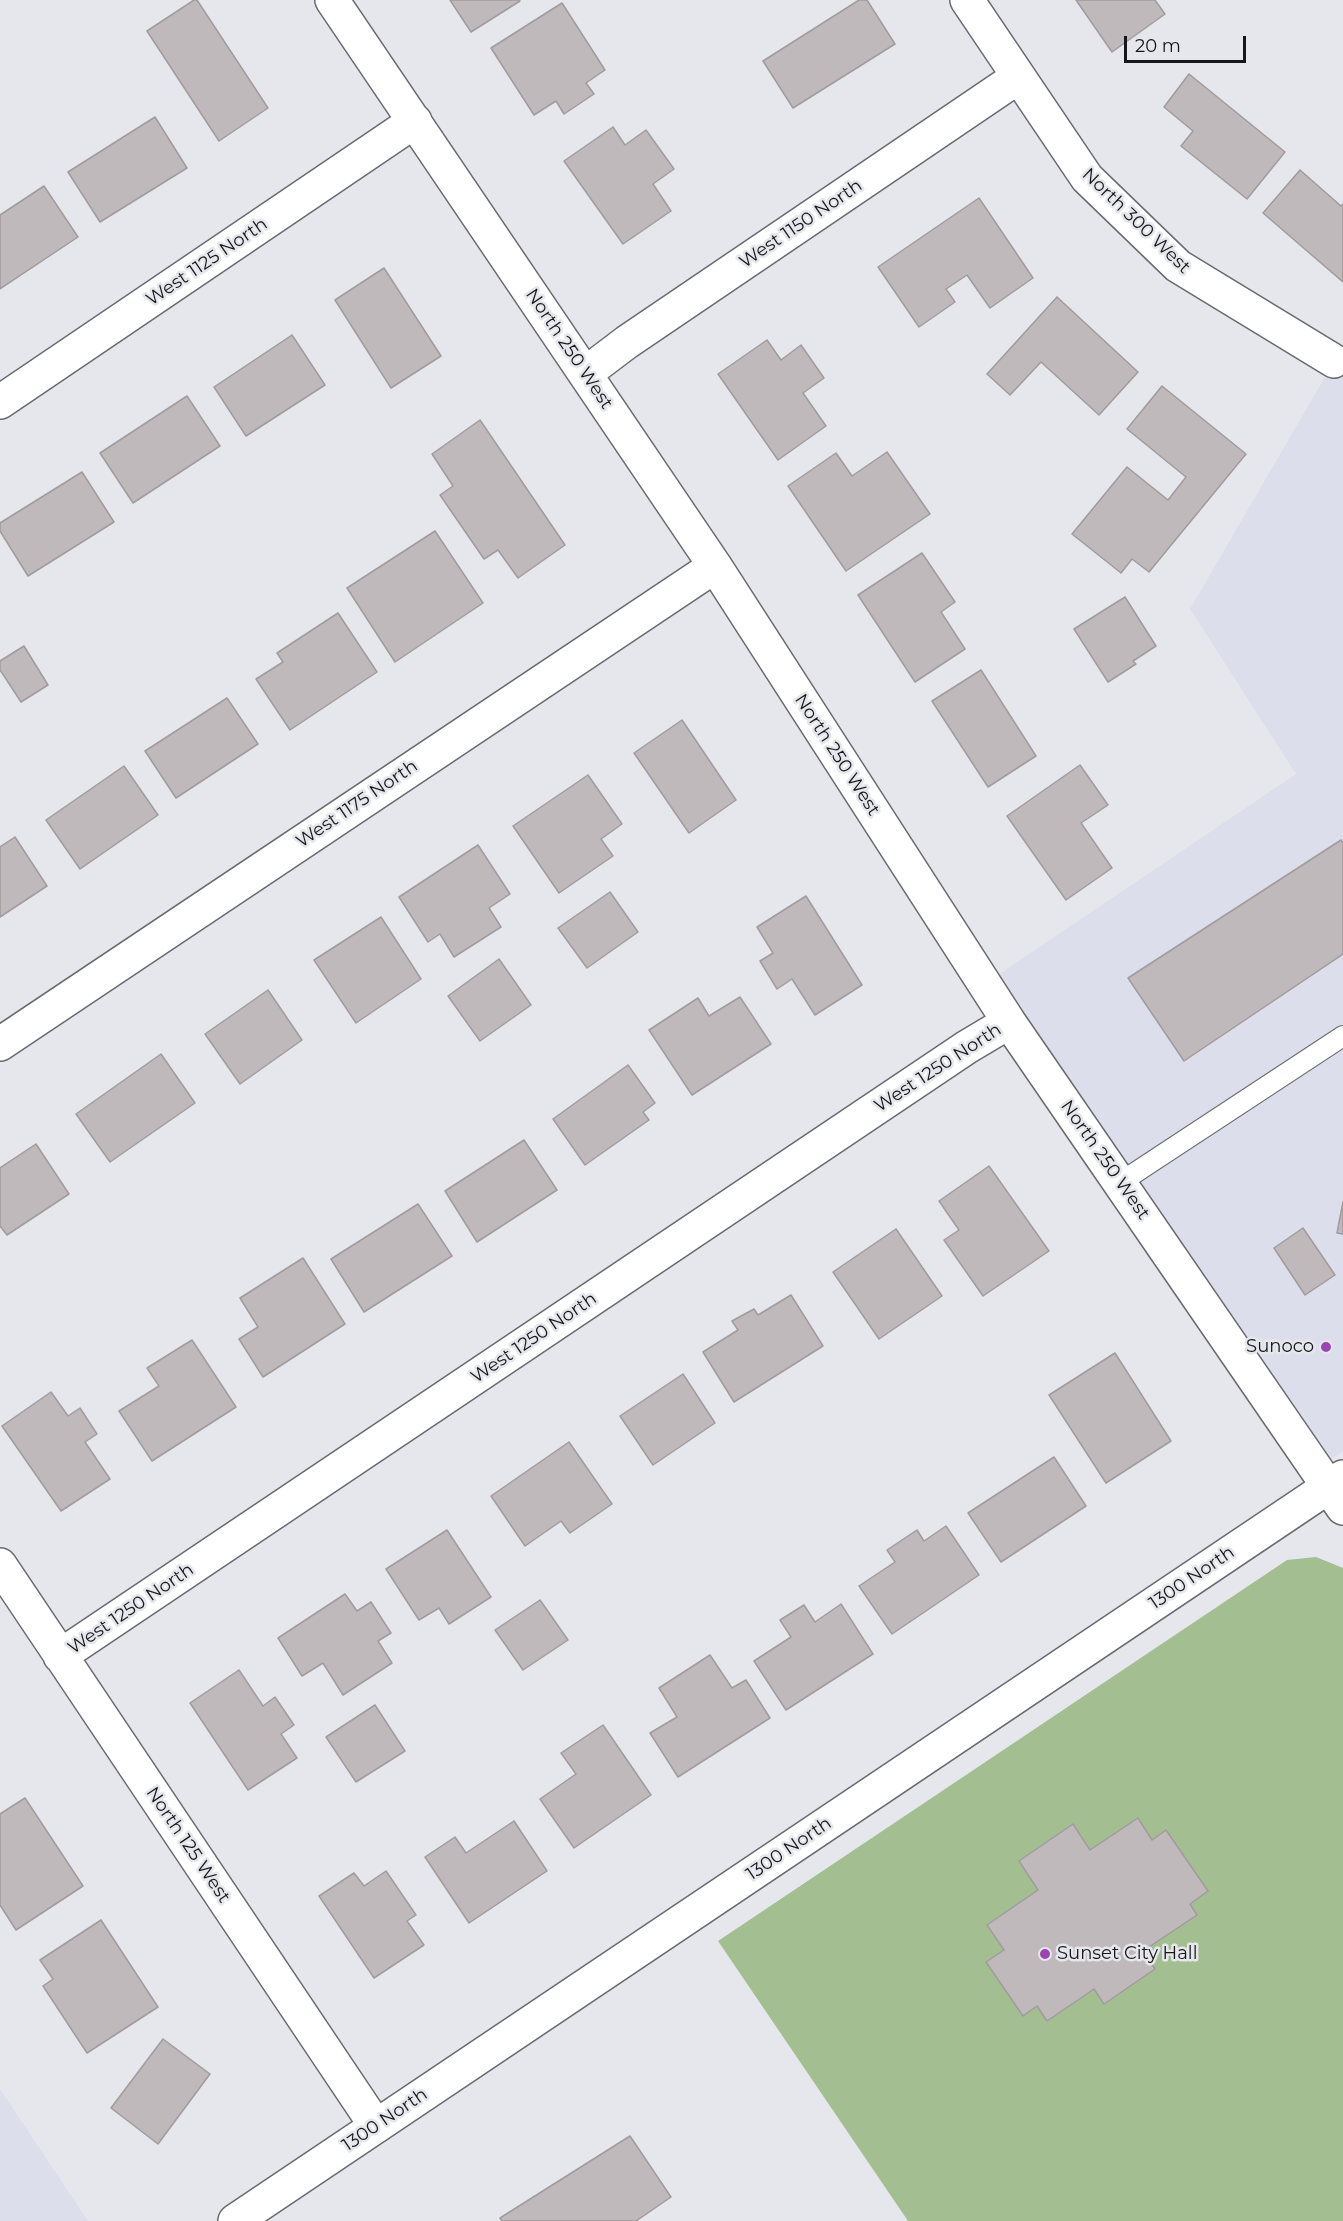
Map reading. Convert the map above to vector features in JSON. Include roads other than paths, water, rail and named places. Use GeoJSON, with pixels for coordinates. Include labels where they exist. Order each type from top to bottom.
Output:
{"type":"FeatureCollection","features":[{"type":"Feature","properties":{"kind":"street","name":"North 250 West"},"geometry":{"type":"LineString","coordinates":[[332,0],[714,566],[1009,1022],[1338,1491]]}},
{"type":"Feature","properties":{"kind":"street","name":"North 300 West"},"geometry":{"type":"LineString","coordinates":[[967,0],[1087,178],[1178,266],[1334,360]]}},
{"type":"Feature","properties":{"kind":"street","name":"West 1150 North"},"geometry":{"type":"LineString","coordinates":[[585,373],[627,342],[1018,77]]}},
{"type":"Feature","properties":{"kind":"street","name":"West 1125 North"},"geometry":{"type":"LineString","coordinates":[[0,402],[415,122]]}},
{"type":"Feature","properties":{"kind":"street","name":"West 1175 North"},"geometry":{"type":"LineString","coordinates":[[0,1044],[714,566]]}},
{"type":"Feature","properties":{"kind":"street","name":"West 1250 North"},"geometry":{"type":"LineString","coordinates":[[60,1656],[967,1047],[1009,1022]]}},
{"type":"Feature","properties":{"kind":"street","name":"1300 North"},"geometry":{"type":"LineString","coordinates":[[235,2221],[1338,1491]]}},
{"type":"Feature","properties":{"kind":"street","name":"North 125 West"},"geometry":{"type":"LineString","coordinates":[[0,1564],[376,2126]]}},
{"type":"Feature","properties":{"kind":"lane"},"geometry":{"type":"LineString","coordinates":[[1121,1182],[1343,1036]]}},
{"type":"Feature","properties":{"kind":"place","name":"Sunoco"},"geometry":{"type":"Point","coordinates":[1326,1347]}},
{"type":"Feature","properties":{"kind":"place","name":"Sunset City Hall"},"geometry":{"type":"Point","coordinates":[1045,1954]}}]}
